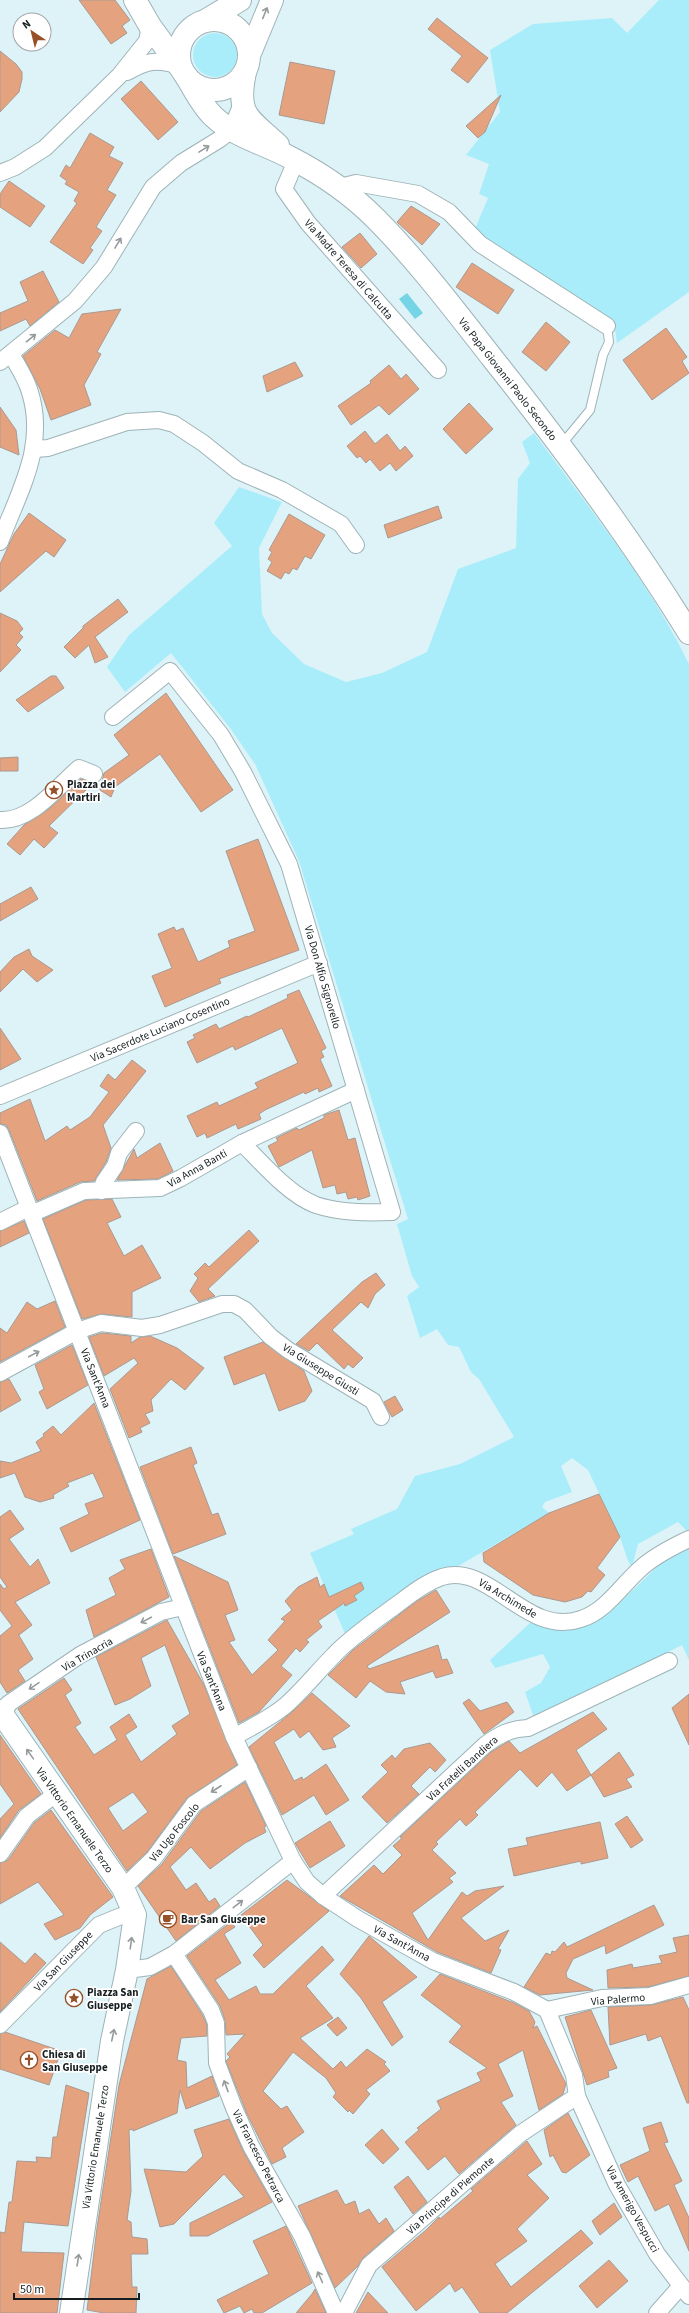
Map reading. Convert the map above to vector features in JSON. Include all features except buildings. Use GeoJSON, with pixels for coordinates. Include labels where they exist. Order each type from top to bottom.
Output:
{"type":"FeatureCollection","features":[{"type":"Feature","properties":{"kind":"main road"},"geometry":{"type":"LineString","coordinates":[[135,0],[158,20],[170,26],[199,24],[218,20],[230,23],[244,36],[247,63],[241,90],[241,106],[250,119],[294,159]]}},
{"type":"Feature","properties":{"kind":"main road"},"geometry":{"type":"LineString","coordinates":[[135,0],[150,26],[214,117],[231,130],[294,159]]}},
{"type":"Feature","properties":{"kind":"main road"},"geometry":{"type":"LineString","coordinates":[[240,0],[199,24],[184,36],[180,48],[179,60],[182,71],[196,85],[209,90],[223,89],[236,83],[247,63],[272,0]]}},
{"type":"Feature","properties":{"kind":"main road","name":"Via Papa Giovanni Paolo Secondo"},"geometry":{"type":"LineString","coordinates":[[294,159],[340,187],[389,233],[464,323],[561,445],[648,567],[689,633]]}},
{"type":"Feature","properties":{"kind":"main road","name":"Via Vittorio Emanuele Terzo"},"geometry":{"type":"LineString","coordinates":[[1,1717],[123,1888],[135,1915],[127,1970],[112,2041],[71,2313]]}},
{"type":"Feature","properties":{"kind":"street"},"geometry":{"type":"LineString","coordinates":[[0,173],[15,167],[46,148],[119,76],[147,41],[150,26]]}},
{"type":"Feature","properties":{"kind":"street"},"geometry":{"type":"LineString","coordinates":[[119,76],[142,63],[160,60],[182,71]]}},
{"type":"Feature","properties":{"kind":"street"},"geometry":{"type":"LineString","coordinates":[[0,542],[30,466],[35,449],[34,417],[30,389],[6,358],[58,316],[90,284],[104,267],[153,187],[181,163],[231,130],[241,106]]}},
{"type":"Feature","properties":{"kind":"street","name":"Via Madre Teresa di Calcutta"},"geometry":{"type":"LineString","coordinates":[[294,159],[284,189],[308,223],[438,370]]}},
{"type":"Feature","properties":{"kind":"street"},"geometry":{"type":"LineString","coordinates":[[340,187],[356,183],[418,194],[448,212],[480,244],[607,326]]}},
{"type":"Feature","properties":{"kind":"street"},"geometry":{"type":"LineString","coordinates":[[35,449],[48,448],[127,422],[159,420],[174,424],[203,443],[238,471],[282,490],[341,524],[356,545]]}},
{"type":"Feature","properties":{"kind":"street","name":"Via Don Alfio Signorello"},"geometry":{"type":"LineString","coordinates":[[113,717],[170,671],[221,734],[243,772],[289,864],[392,1212],[360,1213],[315,1205],[276,1178],[242,1143]]}},
{"type":"Feature","properties":{"kind":"street"},"geometry":{"type":"LineString","coordinates":[[0,820],[12,819],[32,810],[78,768],[94,774]]}},
{"type":"Feature","properties":{"kind":"street","name":"Via Sacerdote Luciano Cosentino"},"geometry":{"type":"LineString","coordinates":[[0,1096],[319,963]]}},
{"type":"Feature","properties":{"kind":"street","name":"Via Anna Banti"},"geometry":{"type":"LineString","coordinates":[[0,1222],[84,1191],[107,1192],[160,1188],[181,1178],[242,1143],[356,1090]]}},
{"type":"Feature","properties":{"kind":"street"},"geometry":{"type":"LineString","coordinates":[[107,1192],[104,1182],[116,1166],[119,1152],[136,1131]]}},
{"type":"Feature","properties":{"kind":"street","name":"Via Sant'Anna"},"geometry":{"type":"LineString","coordinates":[[0,1133],[6,1172],[30,1211],[234,1737],[293,1862],[307,1882],[323,1896],[358,1919],[433,1961],[514,1992],[547,2010]]}},
{"type":"Feature","properties":{"kind":"street","name":"Via Giuseppe Giusti"},"geometry":{"type":"LineString","coordinates":[[0,1373],[77,1331],[101,1323],[142,1328],[160,1325],[222,1304],[234,1304],[245,1310],[271,1337],[288,1350],[373,1401],[381,1417]]}},
{"type":"Feature","properties":{"kind":"street","name":"Via Archimede"},"geometry":{"type":"LineString","coordinates":[[234,1737],[285,1705],[335,1654],[356,1635],[413,1592],[430,1582],[443,1577],[474,1578],[532,1615],[551,1621],[568,1622],[581,1620],[598,1612],[641,1568],[655,1557],[689,1539]]}},
{"type":"Feature","properties":{"kind":"street","name":"Via Trinacria"},"geometry":{"type":"LineString","coordinates":[[1,1717],[8,1704],[80,1655],[161,1612],[183,1607]]}},
{"type":"Feature","properties":{"kind":"street","name":"Via Fratelli Bandiera"},"geometry":{"type":"LineString","coordinates":[[323,1896],[485,1745],[502,1732],[514,1728],[528,1728],[669,1661]]}},
{"type":"Feature","properties":{"kind":"street","name":"Via Ugo Foscolo"},"geometry":{"type":"LineString","coordinates":[[123,1888],[154,1858],[194,1804],[249,1768]]}},
{"type":"Feature","properties":{"kind":"street"},"geometry":{"type":"LineString","coordinates":[[0,1854],[27,1816],[57,1794]]}},
{"type":"Feature","properties":{"kind":"street"},"geometry":{"type":"LineString","coordinates":[[127,1970],[150,1967],[174,1954],[293,1862]]}},
{"type":"Feature","properties":{"kind":"street","name":"Via San Giuseppe"},"geometry":{"type":"LineString","coordinates":[[0,2025],[99,1924],[121,1916],[135,1915]]}},
{"type":"Feature","properties":{"kind":"street","name":"Via Francesco Petrarca"},"geometry":{"type":"LineString","coordinates":[[174,1954],[211,2010],[216,2022],[218,2063],[234,2108],[252,2146],[302,2236],[336,2313]]}},
{"type":"Feature","properties":{"kind":"street","name":"Via Palermo"},"geometry":{"type":"LineString","coordinates":[[547,2010],[602,1998],[650,1996],[689,1986]]}},
{"type":"Feature","properties":{"kind":"street"},"geometry":{"type":"LineString","coordinates":[[547,2010],[574,2075],[577,2096]]}},
{"type":"Feature","properties":{"kind":"street","name":"Via Amerigo Vespucci"},"geometry":{"type":"LineString","coordinates":[[577,2096],[617,2185],[657,2254],[685,2291]]}},
{"type":"Feature","properties":{"kind":"street","name":"Via Principe di Piemonte"},"geometry":{"type":"LineString","coordinates":[[344,2313],[369,2265],[520,2134],[577,2096]]}},
{"type":"Feature","properties":{"kind":"street"},"geometry":{"type":"LineString","coordinates":[[657,2313],[685,2291]]}},
{"type":"Feature","properties":{"kind":"lane"},"geometry":{"type":"LineString","coordinates":[[561,445],[590,410],[603,355],[609,342],[607,326]]}},
{"type":"Feature","properties":{"kind":"shaded area"},"geometry":{"type":"Polygon","coordinates":[[[659,0],[689,0],[689,292],[617,343],[614,322],[474,231],[488,198],[479,194],[489,164],[466,155],[500,112],[490,50],[533,24],[612,18],[627,33],[659,0]]]}},
{"type":"Feature","properties":{"kind":"shaded area"},"geometry":{"type":"Polygon","coordinates":[[[215,33],[227,37],[233,43],[237,55],[233,67],[227,73],[215,77],[203,73],[197,67],[193,55],[197,43],[203,37],[215,33]]]}},
{"type":"Feature","properties":{"kind":"shaded area"},"geometry":{"type":"Polygon","coordinates":[[[407,293],[423,313],[415,319],[399,299],[407,293]]]}},
{"type":"Feature","properties":{"kind":"shaded area"},"geometry":{"type":"Polygon","coordinates":[[[534,433],[617,545],[655,603],[689,664],[689,1530],[687,1531],[678,1522],[638,1544],[632,1567],[628,1561],[620,1537],[588,1470],[572,1458],[561,1466],[572,1492],[545,1502],[542,1507],[549,1513],[455,1568],[429,1573],[390,1600],[346,1636],[310,1553],[354,1534],[351,1529],[397,1509],[415,1476],[460,1464],[514,1437],[479,1379],[471,1372],[459,1347],[448,1345],[437,1329],[420,1338],[407,1296],[419,1287],[412,1276],[397,1224],[408,1219],[299,861],[255,764],[230,728],[171,653],[125,692],[107,667],[129,635],[232,546],[214,523],[239,487],[282,502],[259,548],[262,614],[272,633],[304,664],[346,682],[382,673],[427,652],[458,569],[516,548],[518,479],[530,463],[522,442],[534,433]]]}},
{"type":"Feature","properties":{"kind":"shaded area"},"geometry":{"type":"Polygon","coordinates":[[[689,1548],[689,1660],[682,1645],[535,1721],[525,1692],[541,1683],[550,1667],[543,1654],[495,1668],[490,1660],[530,1623],[566,1631],[590,1624],[608,1614],[663,1561],[689,1548]]]}},
{"type":"Feature","properties":{"kind":"place","name":"Piazza dei Martiri"},"geometry":{"type":"Point","coordinates":[54,790]}},
{"type":"Feature","properties":{"kind":"place","name":"Bar San Giuseppe"},"geometry":{"type":"Point","coordinates":[168,1919]}},
{"type":"Feature","properties":{"kind":"place","name":"Piazza San Giuseppe"},"geometry":{"type":"Point","coordinates":[74,1998]}},
{"type":"Feature","properties":{"kind":"place","name":"Chiesa di San Giuseppe"},"geometry":{"type":"Point","coordinates":[29,2060]}}]}
